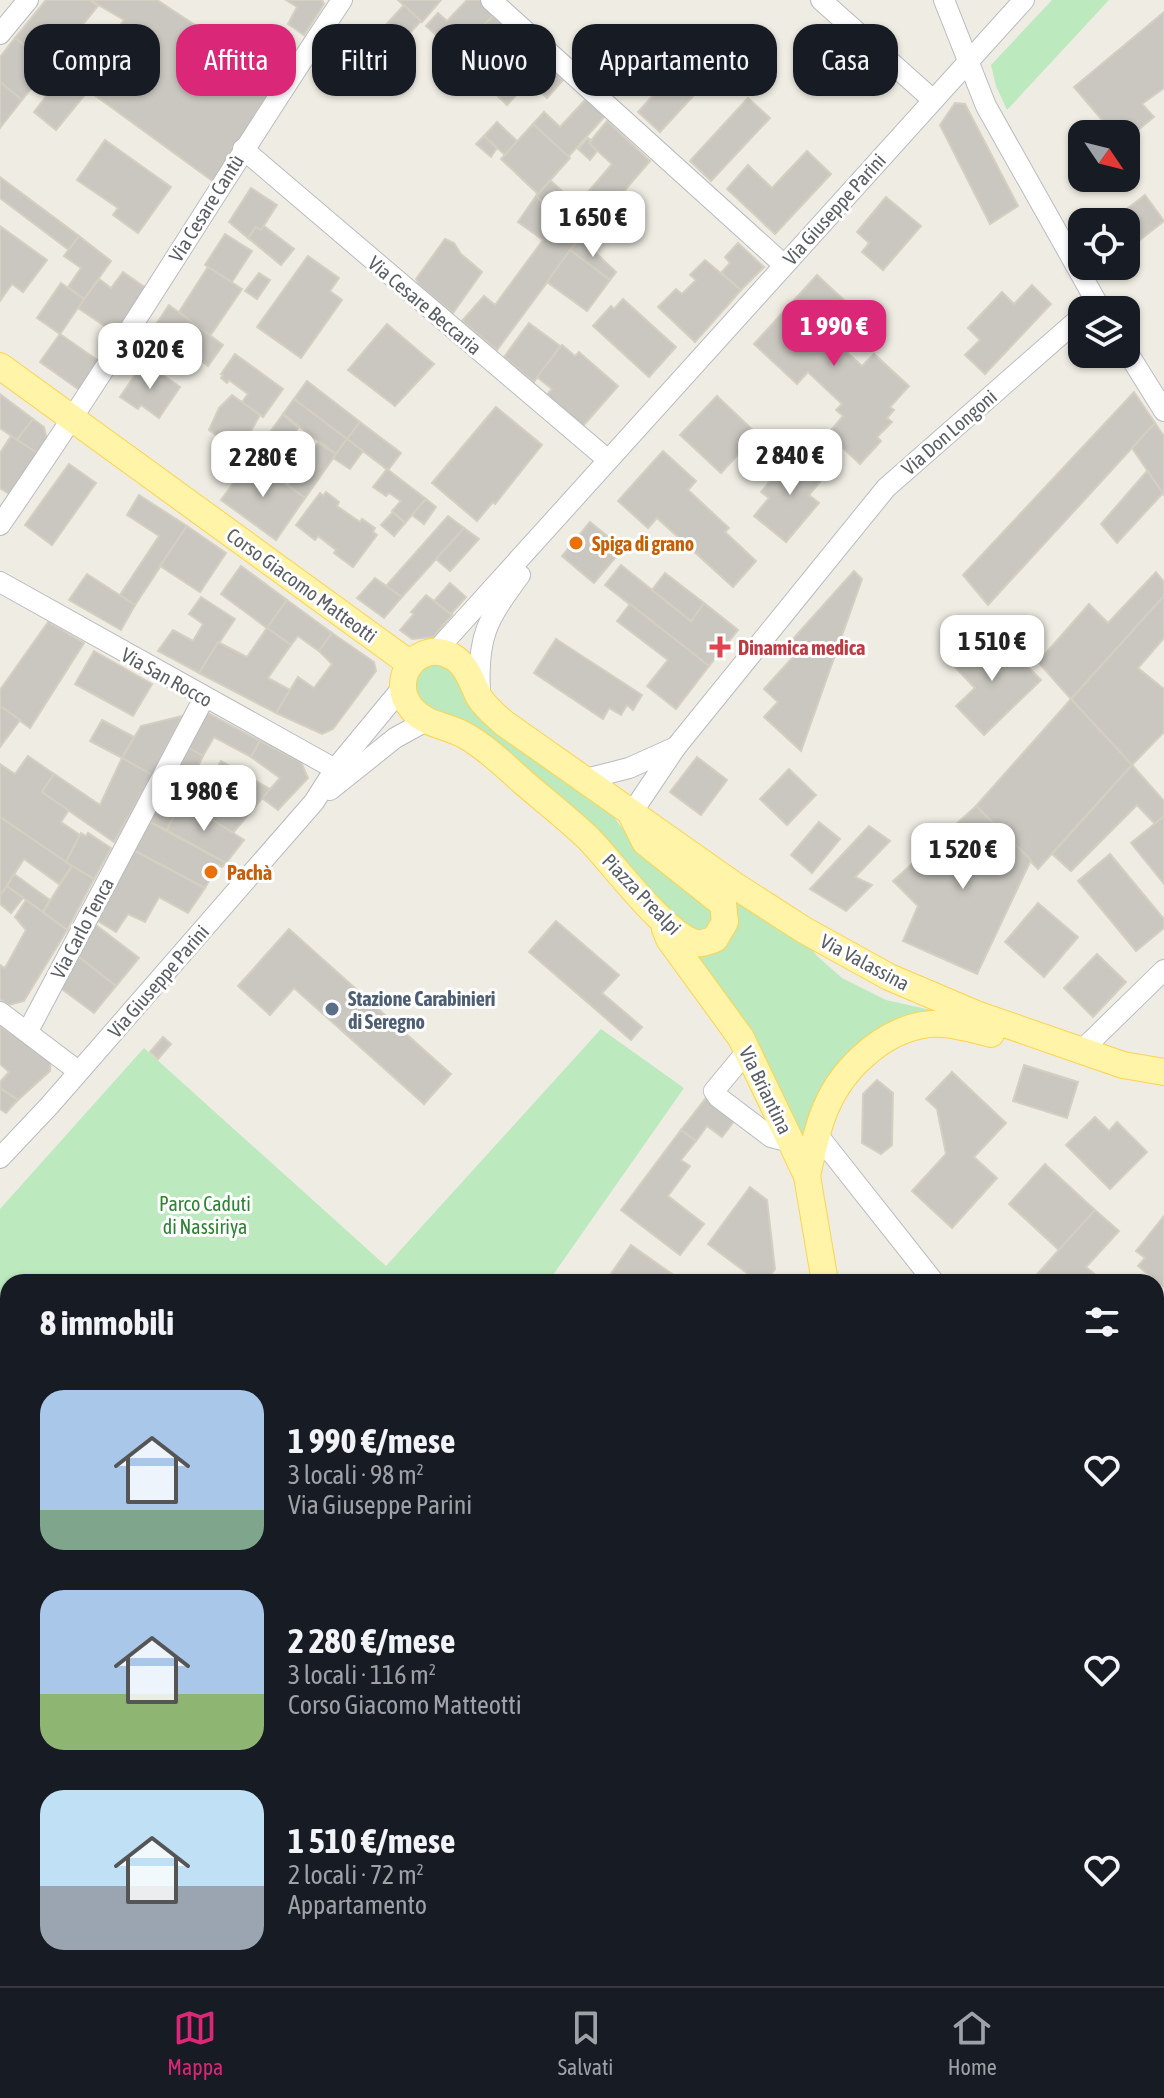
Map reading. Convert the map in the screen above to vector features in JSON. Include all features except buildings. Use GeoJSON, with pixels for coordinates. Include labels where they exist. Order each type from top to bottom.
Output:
{"type":"FeatureCollection","features":[{"type":"Feature","properties":{"kind":"main road","name":"Corso Giacomo Matteotti"},"geometry":{"type":"LineString","coordinates":[[0,366],[406,676]]}},
{"type":"Feature","properties":{"kind":"main road"},"geometry":{"type":"LineString","coordinates":[[426,721],[413,711],[406,676],[423,653],[436,651]]}},
{"type":"Feature","properties":{"kind":"main road","name":"Piazza Prealpi"},"geometry":{"type":"LineString","coordinates":[[426,721],[465,735],[488,752],[587,837],[660,918],[687,939],[696,943],[706,942],[715,939],[722,931],[726,913],[716,896],[645,842],[631,814],[504,723],[480,699],[463,665],[453,657],[436,651]]}},
{"type":"Feature","properties":{"kind":"main road","name":"Via Valassina"},"geometry":{"type":"LineString","coordinates":[[631,814],[804,930],[889,977],[976,1014],[1123,1065]]}},
{"type":"Feature","properties":{"kind":"main road","name":"Via Briantina"},"geometry":{"type":"LineString","coordinates":[[660,918],[669,939],[748,1050],[807,1176],[824,1274]]}},
{"type":"Feature","properties":{"kind":"main road","name":"Via Valassina"},"geometry":{"type":"LineString","coordinates":[[807,1176],[825,1110],[855,1063],[883,1042],[927,1024],[985,1032],[1164,1072]]}},
{"type":"Feature","properties":{"kind":"street"},"geometry":{"type":"LineString","coordinates":[[0,34],[28,0]]}},
{"type":"Feature","properties":{"kind":"street","name":"Via Cesare Cantù"},"geometry":{"type":"LineString","coordinates":[[0,525],[73,419],[243,149],[342,0]]}},
{"type":"Feature","properties":{"kind":"street"},"geometry":{"type":"LineString","coordinates":[[491,0],[784,265]]}},
{"type":"Feature","properties":{"kind":"street"},"geometry":{"type":"LineString","coordinates":[[821,0],[933,100]]}},
{"type":"Feature","properties":{"kind":"street"},"geometry":{"type":"LineString","coordinates":[[944,0],[986,106],[1085,296]]}},
{"type":"Feature","properties":{"kind":"street","name":"Via Giuseppe Parini"},"geometry":{"type":"LineString","coordinates":[[436,651],[1024,0]]}},
{"type":"Feature","properties":{"kind":"street","name":"Via Cesare Beccaria"},"geometry":{"type":"LineString","coordinates":[[243,149],[608,460]]}},
{"type":"Feature","properties":{"kind":"street","name":"Via Don Longoni"},"geometry":{"type":"LineString","coordinates":[[631,814],[676,747],[886,488],[1068,331]]}},
{"type":"Feature","properties":{"kind":"street"},"geometry":{"type":"LineString","coordinates":[[1137,368],[1164,411]]}},
{"type":"Feature","properties":{"kind":"street","name":"Via Giuseppe Parini"},"geometry":{"type":"LineString","coordinates":[[480,699],[478,657],[483,633],[497,606],[581,491]]}},
{"type":"Feature","properties":{"kind":"street","name":"Via San Rocco"},"geometry":{"type":"LineString","coordinates":[[0,582],[335,769]]}},
{"type":"Feature","properties":{"kind":"street","name":"Via Giuseppe Parini"},"geometry":{"type":"LineString","coordinates":[[0,1158],[314,802],[335,769],[406,676]]}},
{"type":"Feature","properties":{"kind":"street","name":"Via Carlo Tenca"},"geometry":{"type":"LineString","coordinates":[[28,1031],[204,698]]}},
{"type":"Feature","properties":{"kind":"street","name":"Via Giuseppe Parini"},"geometry":{"type":"LineString","coordinates":[[314,802],[395,738],[426,721]]}},
{"type":"Feature","properties":{"kind":"street","name":"Via Don Longoni"},"geometry":{"type":"LineString","coordinates":[[582,780],[629,768],[676,747]]}},
{"type":"Feature","properties":{"kind":"street"},"geometry":{"type":"LineString","coordinates":[[1082,1050],[1164,970]]}},
{"type":"Feature","properties":{"kind":"street"},"geometry":{"type":"LineString","coordinates":[[0,1012],[78,1071]]}},
{"type":"Feature","properties":{"kind":"street"},"geometry":{"type":"LineString","coordinates":[[748,1050],[714,1091],[771,1137],[791,1142]]}},
{"type":"Feature","properties":{"kind":"street"},"geometry":{"type":"LineString","coordinates":[[817,1134],[928,1274]]}},
{"type":"Feature","properties":{"kind":"green space"},"geometry":{"type":"Polygon","coordinates":[[[1052,0],[1109,0],[1007,110],[991,65],[1052,0]]]}},
{"type":"Feature","properties":{"kind":"green space"},"geometry":{"type":"Polygon","coordinates":[[[435,658],[605,805],[631,840],[712,902],[718,920],[697,936],[412,698],[415,668],[435,658]]]}},
{"type":"Feature","properties":{"kind":"green space"},"geometry":{"type":"Polygon","coordinates":[[[731,899],[803,937],[817,956],[842,978],[886,1000],[935,1011],[914,1024],[857,1049],[838,1064],[816,1098],[807,1124],[804,1149],[695,956],[731,899]]]}},
{"type":"Feature","properties":{"kind":"green space","name":"Parco Caduti di Nassiriya"},"geometry":{"type":"Polygon","coordinates":[[[601,1029],[684,1088],[554,1274],[0,1274],[0,1209],[144,1048],[386,1266],[601,1029]]]}},
{"type":"Feature","properties":{"kind":"place","name":"Spiga di grano"},"geometry":{"type":"Point","coordinates":[576,543]}},
{"type":"Feature","properties":{"kind":"place","name":"Dinamica medica"},"geometry":{"type":"Point","coordinates":[720,647]}},
{"type":"Feature","properties":{"kind":"place","name":"Pachà"},"geometry":{"type":"Point","coordinates":[211,872]}},
{"type":"Feature","properties":{"kind":"place","name":"Stazione Carabinieri di Seregno"},"geometry":{"type":"Point","coordinates":[332,1009]}}]}
